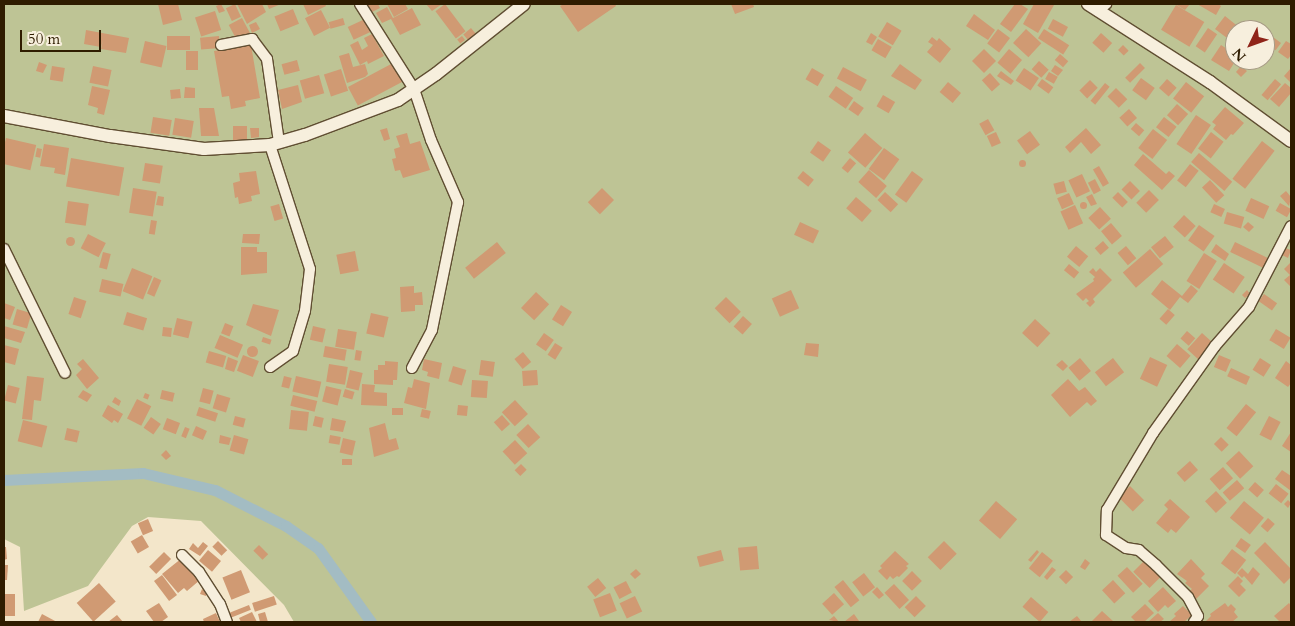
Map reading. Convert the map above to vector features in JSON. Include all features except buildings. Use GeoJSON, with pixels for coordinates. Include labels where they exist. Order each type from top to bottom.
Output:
{"type":"FeatureCollection","features":[{"type":"Feature","properties":{"kind":"street"},"geometry":{"type":"LineString","coordinates":[[360,4],[414,89],[431,140],[458,202],[432,330],[412,368]]}},
{"type":"Feature","properties":{"kind":"street"},"geometry":{"type":"LineString","coordinates":[[4,116],[110,136],[204,149],[274,143],[305,135],[398,100],[436,74],[524,4]]}},
{"type":"Feature","properties":{"kind":"street"},"geometry":{"type":"LineString","coordinates":[[1097,6],[1210,82],[1291,141]]}},
{"type":"Feature","properties":{"kind":"street"},"geometry":{"type":"LineString","coordinates":[[221,46],[252,39],[267,59],[274,143],[310,269],[305,311],[293,350],[270,367]]}},
{"type":"Feature","properties":{"kind":"street"},"geometry":{"type":"LineString","coordinates":[[1194,622],[1198,616],[1188,597],[1156,565],[1139,550],[1126,548],[1106,535],[1107,510],[1153,432],[1215,346],[1249,307],[1291,226]]}},
{"type":"Feature","properties":{"kind":"street"},"geometry":{"type":"LineString","coordinates":[[4,248],[65,374]]}},
{"type":"Feature","properties":{"kind":"street"},"geometry":{"type":"LineString","coordinates":[[182,555],[199,572],[220,604],[227,622]]}},
{"type":"Feature","properties":{"kind":"green space"},"geometry":{"type":"Polygon","coordinates":[[[4,4],[1291,4],[1291,622],[294,622],[284,605],[201,521],[148,517],[132,526],[88,586],[24,611],[20,547],[4,539],[4,4]]]}},
{"type":"Feature","properties":{"kind":"waterway"},"geometry":{"type":"LineString","coordinates":[[4,480],[143,473],[215,490],[286,526],[318,548],[371,622]]}}]}
